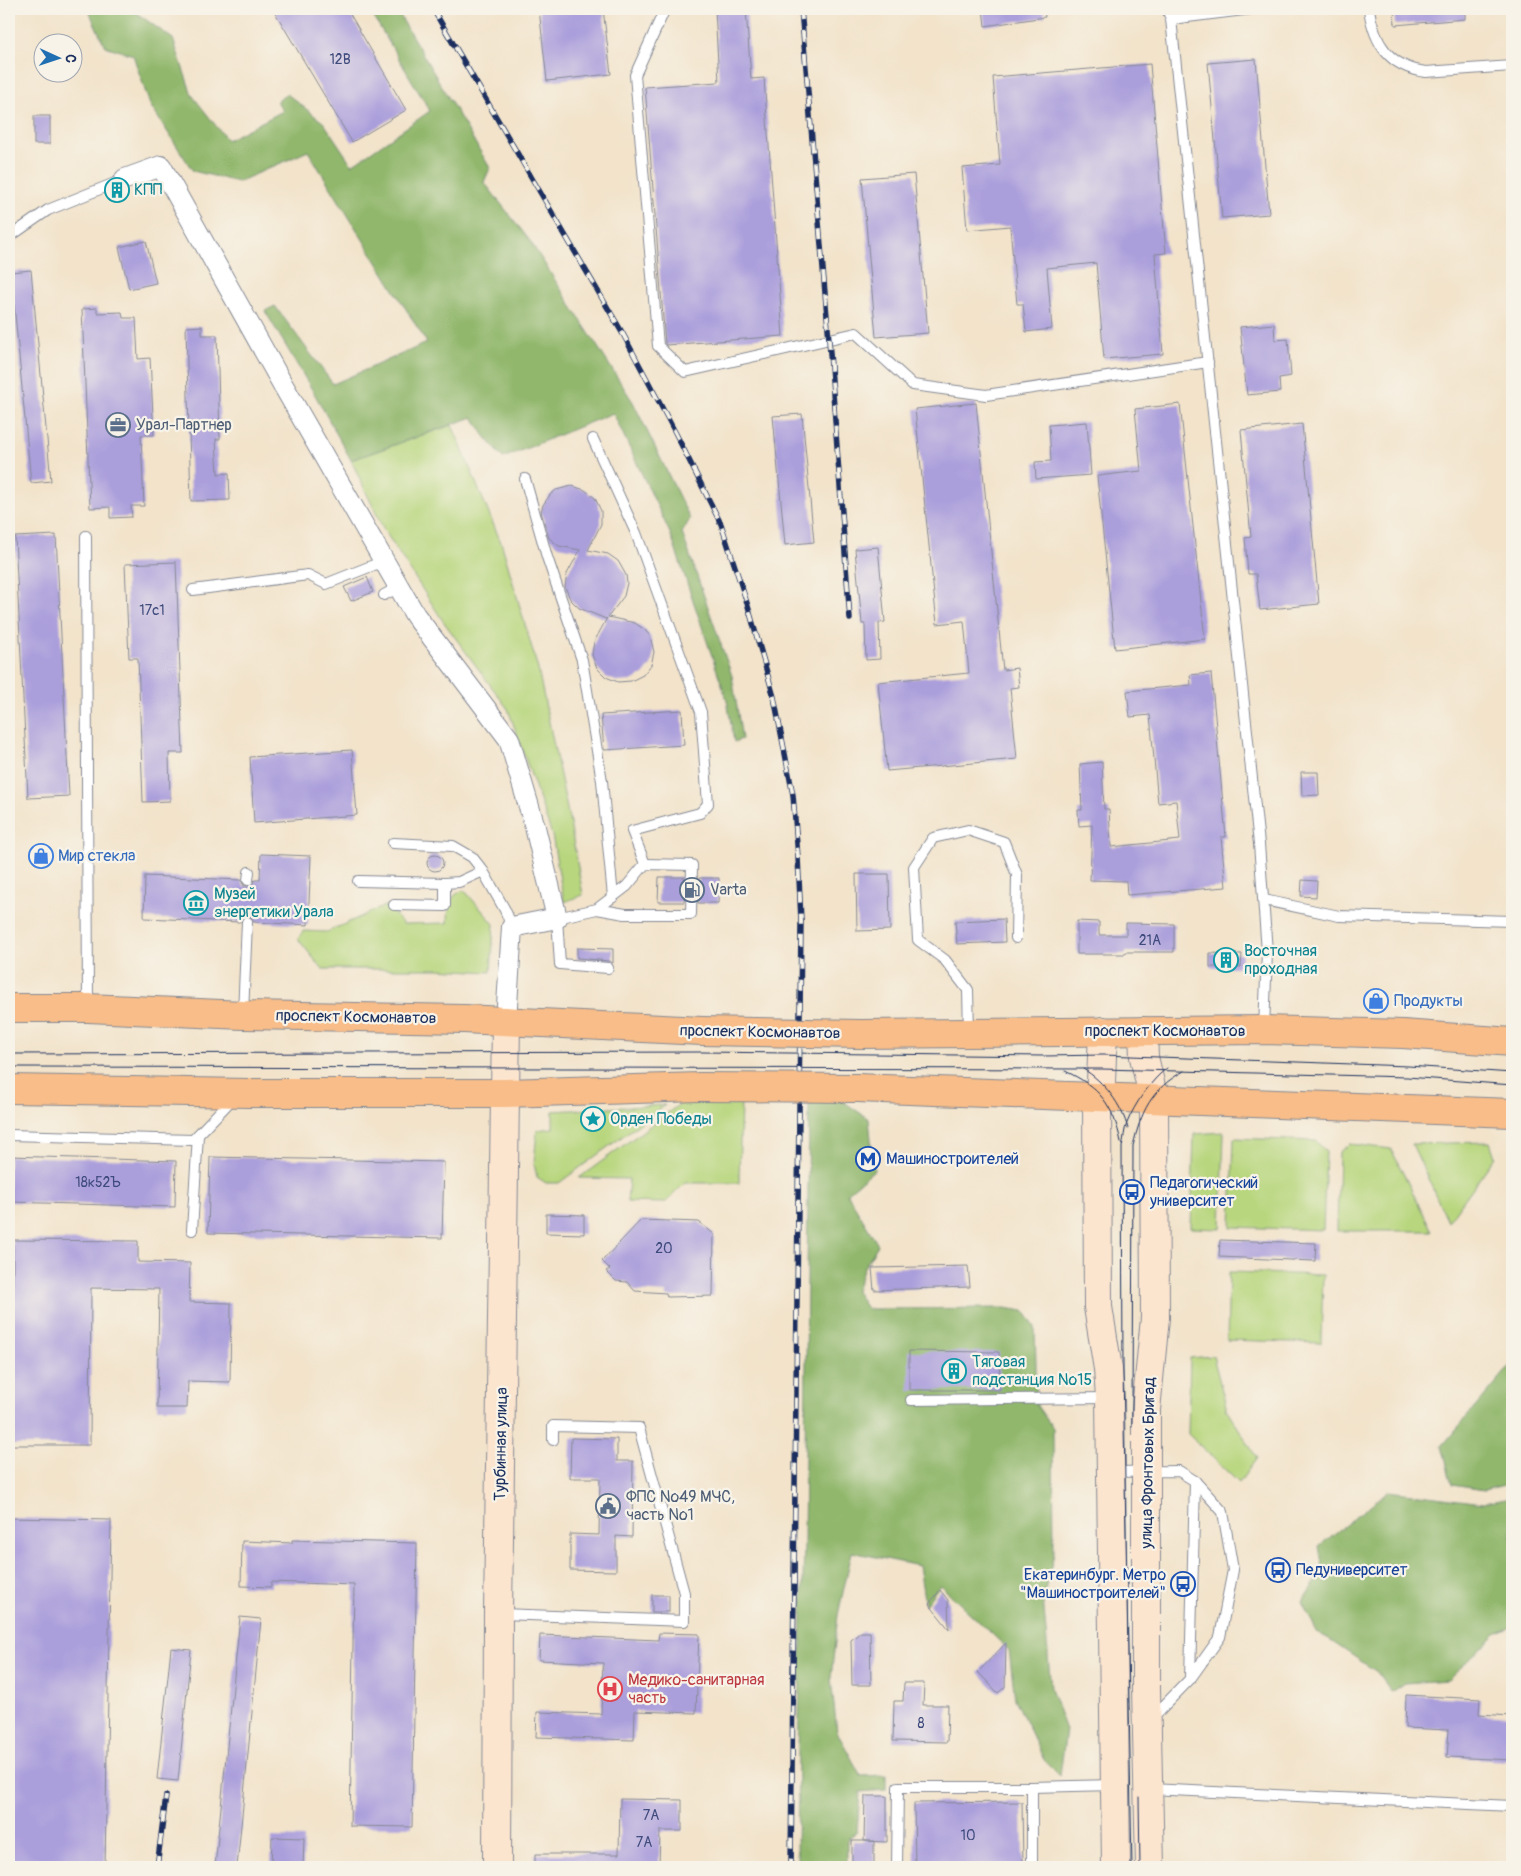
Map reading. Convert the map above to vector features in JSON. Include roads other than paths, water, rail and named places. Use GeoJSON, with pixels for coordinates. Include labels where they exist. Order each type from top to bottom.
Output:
{"type":"FeatureCollection","features":[{"type":"Feature","properties":{"kind":"main road","name":"проспект Космонавтов"},"geometry":{"type":"LineString","coordinates":[[9,1008],[88,1008],[243,1015],[506,1021],[702,1031],[860,1034],[1264,1030],[1403,1034],[1512,1042]]}},
{"type":"Feature","properties":{"kind":"main road","name":"Турбинная улица"},"geometry":{"type":"LineString","coordinates":[[497,1867],[498,1614],[506,1021]]}},
{"type":"Feature","properties":{"kind":"main road","name":"улица Фронтовых Бригад"},"geometry":{"type":"LineString","coordinates":[[1143,1030],[1144,1057],[1154,1100],[1155,1318],[1146,1410],[1147,1722],[1150,1867]]}},
{"type":"Feature","properties":{"kind":"main road"},"geometry":{"type":"LineString","coordinates":[[1103,1031],[1101,1082],[1096,1098],[1098,1307],[1108,1369],[1110,1398],[1116,1867]]}},
{"type":"Feature","properties":{"kind":"main road"},"geometry":{"type":"LineString","coordinates":[[9,1089],[237,1093],[505,1093],[700,1087],[857,1088],[1512,1113]]}},
{"type":"Feature","properties":{"kind":"street"},"geometry":{"type":"LineString","coordinates":[[126,179],[161,166],[384,561],[391,591],[415,615],[508,739],[535,827],[557,918],[512,927],[506,1021]]}},
{"type":"Feature","properties":{"kind":"lane"},"geometry":{"type":"LineString","coordinates":[[665,9],[634,75],[658,346],[685,372],[856,334],[913,385],[986,395],[1208,362]]}},
{"type":"Feature","properties":{"kind":"lane"},"geometry":{"type":"LineString","coordinates":[[1167,9],[1171,19],[1264,900],[1267,952],[1264,1030]]}},
{"type":"Feature","properties":{"kind":"lane"},"geometry":{"type":"LineString","coordinates":[[1171,19],[1252,9]]}},
{"type":"Feature","properties":{"kind":"lane"},"geometry":{"type":"LineString","coordinates":[[1369,9],[1374,34],[1380,45],[1389,55],[1412,70],[1426,72],[1512,66]]}},
{"type":"Feature","properties":{"kind":"lane"},"geometry":{"type":"LineString","coordinates":[[9,237],[48,210],[126,179]]}},
{"type":"Feature","properties":{"kind":"lane"},"geometry":{"type":"LineString","coordinates":[[593,439],[636,533],[702,712],[708,804],[700,813],[632,831],[645,864]]}},
{"type":"Feature","properties":{"kind":"lane"},"geometry":{"type":"LineString","coordinates":[[525,479],[547,557],[582,660],[602,781],[613,897]]}},
{"type":"Feature","properties":{"kind":"lane"},"geometry":{"type":"LineString","coordinates":[[86,536],[88,1008]]}},
{"type":"Feature","properties":{"kind":"lane"},"geometry":{"type":"LineString","coordinates":[[193,590],[308,575],[326,584],[384,561]]}},
{"type":"Feature","properties":{"kind":"lane"},"geometry":{"type":"LineString","coordinates":[[969,1032],[968,990],[945,960],[918,940],[914,867],[933,838],[968,830],[1004,842],[1017,875],[1016,938]]}},
{"type":"Feature","properties":{"kind":"lane"},"geometry":{"type":"LineString","coordinates":[[393,844],[453,846],[472,857],[483,871],[505,910],[512,927]]}},
{"type":"Feature","properties":{"kind":"lane"},"geometry":{"type":"LineString","coordinates":[[608,968],[560,964],[557,918],[596,909],[627,886],[645,864]]}},
{"type":"Feature","properties":{"kind":"lane"},"geometry":{"type":"LineString","coordinates":[[596,909],[625,914],[691,914],[692,865],[645,864]]}},
{"type":"Feature","properties":{"kind":"lane"},"geometry":{"type":"LineString","coordinates":[[358,881],[459,882],[483,871]]}},
{"type":"Feature","properties":{"kind":"lane"},"geometry":{"type":"LineString","coordinates":[[394,905],[445,906],[445,883]]}},
{"type":"Feature","properties":{"kind":"lane"},"geometry":{"type":"LineString","coordinates":[[1264,900],[1339,916],[1512,921]]}},
{"type":"Feature","properties":{"kind":"lane"},"geometry":{"type":"LineString","coordinates":[[243,1015],[247,922]]}},
{"type":"Feature","properties":{"kind":"lane"},"geometry":{"type":"LineString","coordinates":[[9,1135],[193,1140],[237,1093]]}},
{"type":"Feature","properties":{"kind":"lane"},"geometry":{"type":"LineString","coordinates":[[192,1230],[198,1135]]}},
{"type":"Feature","properties":{"kind":"lane"},"geometry":{"type":"LineString","coordinates":[[911,1400],[1110,1398]]}},
{"type":"Feature","properties":{"kind":"lane"},"geometry":{"type":"LineString","coordinates":[[498,1614],[684,1621],[684,1593],[639,1428],[553,1426],[553,1440]]}},
{"type":"Feature","properties":{"kind":"lane"},"geometry":{"type":"LineString","coordinates":[[1110,1472],[1179,1471],[1194,1480],[1223,1512],[1233,1570],[1220,1637],[1190,1679],[1147,1722]]}},
{"type":"Feature","properties":{"kind":"lane"},"geometry":{"type":"LineString","coordinates":[[1190,1679],[1194,1480]]}},
{"type":"Feature","properties":{"kind":"lane"},"geometry":{"type":"LineString","coordinates":[[897,1867],[898,1787],[1032,1788],[1115,1785]]}},
{"type":"Feature","properties":{"kind":"lane"},"geometry":{"type":"LineString","coordinates":[[1032,1788],[1032,1867]]}},
{"type":"Feature","properties":{"kind":"lane"},"geometry":{"type":"LineString","coordinates":[[1148,1789],[1512,1806]]}},
{"type":"Feature","properties":{"kind":"tram line"},"geometry":{"type":"LineString","coordinates":[[9,1054],[702,1052],[1103,1055],[1408,1066],[1512,1073]]}},
{"type":"Feature","properties":{"kind":"tram line"},"geometry":{"type":"LineString","coordinates":[[9,1067],[1102,1069],[1407,1077],[1512,1085]]}},
{"type":"Feature","properties":{"kind":"tram line"},"geometry":{"type":"LineString","coordinates":[[1132,1867],[1123,1369],[1122,1147],[1126,1126],[1134,1108],[1149,1086],[1167,1068]]}},
{"type":"Feature","properties":{"kind":"tram line"},"geometry":{"type":"LineString","coordinates":[[1083,1069],[1098,1080],[1111,1094],[1121,1111],[1128,1129]]}},
{"type":"Feature","properties":{"kind":"tram line"},"geometry":{"type":"LineString","coordinates":[[1065,1071],[1087,1084],[1103,1099],[1114,1118],[1121,1142]]}},
{"type":"Feature","properties":{"kind":"tram line"},"geometry":{"type":"LineString","coordinates":[[1132,1427],[1133,1146],[1144,1112],[1155,1094],[1184,1071]]}},
{"type":"Feature","properties":{"kind":"tram line"},"geometry":{"type":"LineString","coordinates":[[1139,1797],[1140,1867]]}},
{"type":"Feature","properties":{"kind":"railway"},"geometry":{"type":"LineString","coordinates":[[433,9],[623,334],[721,524],[748,606],[774,697],[793,795],[801,921],[791,1867]]}},
{"type":"Feature","properties":{"kind":"railway"},"geometry":{"type":"LineString","coordinates":[[801,9],[850,619]]}},
{"type":"Feature","properties":{"kind":"railway"},"geometry":{"type":"LineString","coordinates":[[157,1867],[166,1796]]}},
{"type":"Feature","properties":{"kind":"place","name":"КПП"},"geometry":{"type":"Point","coordinates":[117,190]}},
{"type":"Feature","properties":{"kind":"place","name":"Урал-Партнер"},"geometry":{"type":"Point","coordinates":[118,425]}},
{"type":"Feature","properties":{"kind":"place","name":"Мир стекла"},"geometry":{"type":"Point","coordinates":[41,856]}},
{"type":"Feature","properties":{"kind":"place","name":"Varta"},"geometry":{"type":"Point","coordinates":[692,890]}},
{"type":"Feature","properties":{"kind":"place","name":"Музей энергетики Урала"},"geometry":{"type":"Point","coordinates":[196,903]}},
{"type":"Feature","properties":{"kind":"place","name":"Восточная проходная"},"geometry":{"type":"Point","coordinates":[1226,960]}},
{"type":"Feature","properties":{"kind":"place","name":"Продукты"},"geometry":{"type":"Point","coordinates":[1376,1001]}},
{"type":"Feature","properties":{"kind":"place","name":"Орден Победы"},"geometry":{"type":"Point","coordinates":[593,1119]}},
{"type":"Feature","properties":{"kind":"place","name":"Машиностроителей"},"geometry":{"type":"Point","coordinates":[868,1159]}},
{"type":"Feature","properties":{"kind":"place","name":"Педагогический университет"},"geometry":{"type":"Point","coordinates":[1132,1192]}},
{"type":"Feature","properties":{"kind":"place","name":"Тяговая подстанция №15"},"geometry":{"type":"Point","coordinates":[954,1371]}},
{"type":"Feature","properties":{"kind":"place","name":"ФПС №49 МЧС, часть №1"},"geometry":{"type":"Point","coordinates":[608,1506]}},
{"type":"Feature","properties":{"kind":"place","name":"Педуниверситет"},"geometry":{"type":"Point","coordinates":[1278,1570]}},
{"type":"Feature","properties":{"kind":"place","name":"Екатеринбург. Метро \"Машиностроителей\""},"geometry":{"type":"Point","coordinates":[1183,1584]}},
{"type":"Feature","properties":{"kind":"place","name":"Медико-санитарная часть"},"geometry":{"type":"Point","coordinates":[610,1689]}}]}
